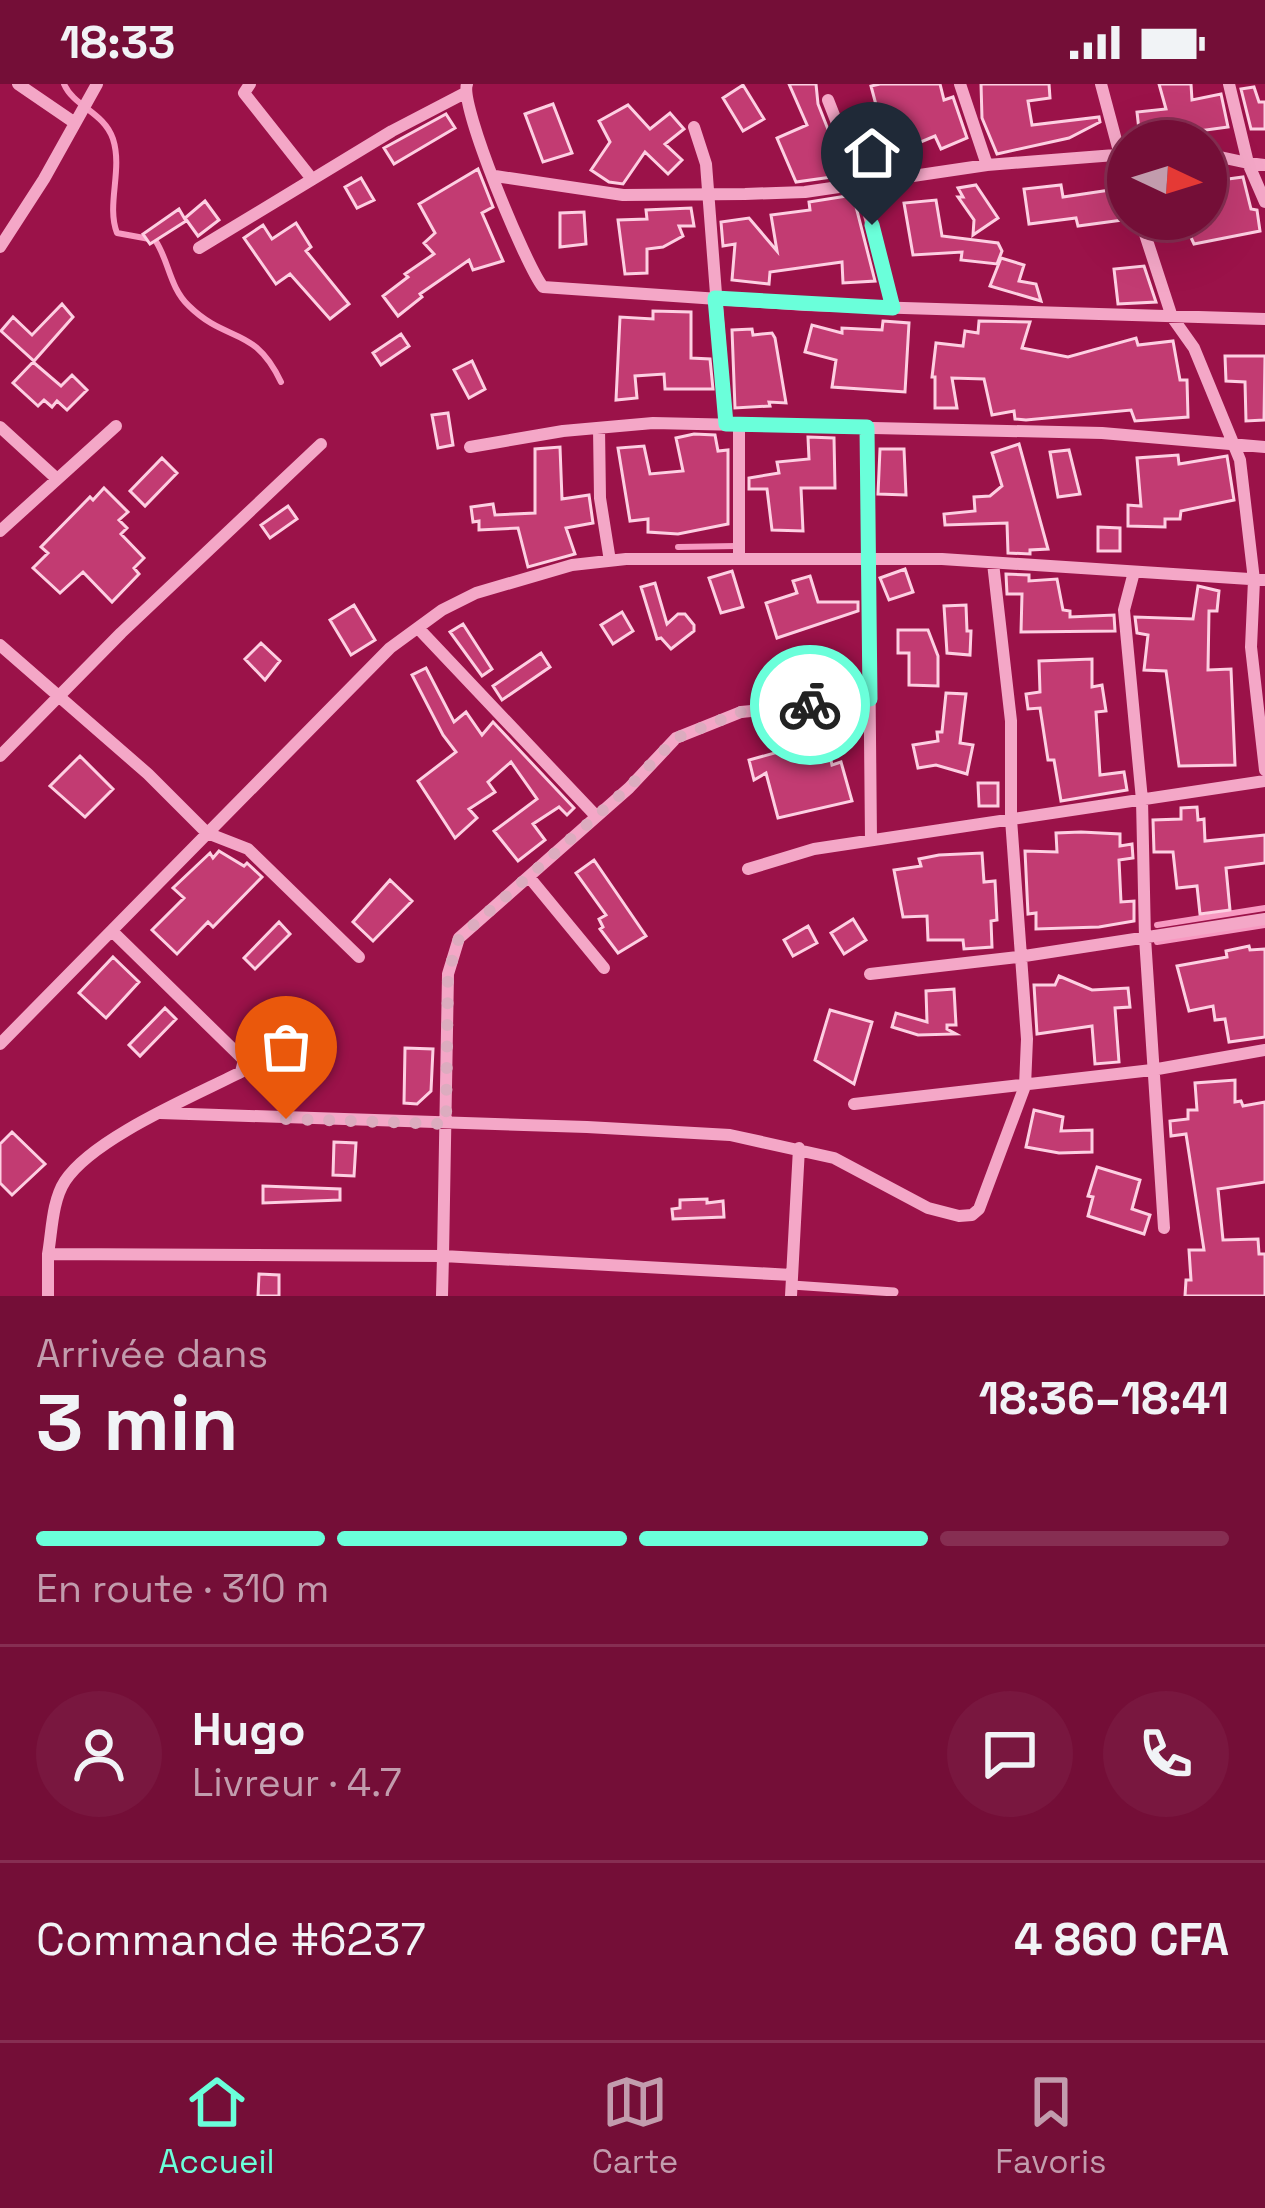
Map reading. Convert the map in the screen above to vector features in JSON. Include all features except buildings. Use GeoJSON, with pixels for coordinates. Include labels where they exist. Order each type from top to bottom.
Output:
{"type":"FeatureCollection","features":[{"type":"Feature","properties":{"kind":"street"},"geometry":{"type":"LineString","coordinates":[[18,84],[75,123]]}},
{"type":"Feature","properties":{"kind":"street"},"geometry":{"type":"LineString","coordinates":[[0,247],[97,84]]}},
{"type":"Feature","properties":{"kind":"street"},"geometry":{"type":"LineString","coordinates":[[960,84],[987,165]]}},
{"type":"Feature","properties":{"kind":"street"},"geometry":{"type":"LineString","coordinates":[[1101,84],[1112,120]]}},
{"type":"Feature","properties":{"kind":"street"},"geometry":{"type":"LineString","coordinates":[[1229,84],[1249,163],[1265,202]]}},
{"type":"Feature","properties":{"kind":"street"},"geometry":{"type":"LineString","coordinates":[[243,87],[312,179]]}},
{"type":"Feature","properties":{"kind":"street"},"geometry":{"type":"LineString","coordinates":[[199,248],[465,89],[481,150],[543,287],[893,308],[1265,320]]}},
{"type":"Feature","properties":{"kind":"street"},"geometry":{"type":"LineString","coordinates":[[828,100],[861,184],[893,308]]}},
{"type":"Feature","properties":{"kind":"street"},"geometry":{"type":"LineString","coordinates":[[694,127],[706,164],[715,298],[732,425],[739,559]]}},
{"type":"Feature","properties":{"kind":"street"},"geometry":{"type":"LineString","coordinates":[[495,176],[623,195],[806,192],[987,165],[1107,155]]}},
{"type":"Feature","properties":{"kind":"street"},"geometry":{"type":"LineString","coordinates":[[1227,158],[1265,165]]}},
{"type":"Feature","properties":{"kind":"street"},"geometry":{"type":"LineString","coordinates":[[1147,240],[1172,317],[1194,348],[1234,446],[1246,492],[1259,580],[1251,647],[1265,770]]}},
{"type":"Feature","properties":{"kind":"street"},"geometry":{"type":"LineString","coordinates":[[470,446],[599,428],[732,425],[1102,433],[1265,447]]}},
{"type":"Feature","properties":{"kind":"street"},"geometry":{"type":"LineString","coordinates":[[0,531],[116,426]]}},
{"type":"Feature","properties":{"kind":"street"},"geometry":{"type":"LineString","coordinates":[[0,427],[57,479]]}},
{"type":"Feature","properties":{"kind":"street"},"geometry":{"type":"LineString","coordinates":[[867,427],[871,840]]}},
{"type":"Feature","properties":{"kind":"street"},"geometry":{"type":"LineString","coordinates":[[599,428],[600,498],[610,561]]}},
{"type":"Feature","properties":{"kind":"street"},"geometry":{"type":"LineString","coordinates":[[0,756],[321,444]]}},
{"type":"Feature","properties":{"kind":"street"},"geometry":{"type":"LineString","coordinates":[[0,1044],[390,648],[476,593],[572,565],[610,561],[993,563],[1259,580]]}},
{"type":"Feature","properties":{"kind":"street"},"geometry":{"type":"LineString","coordinates":[[160,1113],[730,1135],[833,1158],[928,1208],[972,1215],[979,1209],[1025,1085],[1027,1040],[1011,819],[1011,721],[993,563]]}},
{"type":"Feature","properties":{"kind":"street"},"geometry":{"type":"LineString","coordinates":[[1134,572],[1124,610],[1142,800],[1144,938],[1164,1228]]}},
{"type":"Feature","properties":{"kind":"street"},"geometry":{"type":"LineString","coordinates":[[418,628],[596,816]]}},
{"type":"Feature","properties":{"kind":"street"},"geometry":{"type":"LineString","coordinates":[[0,645],[148,774],[207,833],[248,849],[358,957]]}},
{"type":"Feature","properties":{"kind":"street"},"geometry":{"type":"LineString","coordinates":[[442,1296],[452,956],[459,938],[676,738],[741,712],[870,699]]}},
{"type":"Feature","properties":{"kind":"street"},"geometry":{"type":"LineString","coordinates":[[748,869],[814,849],[1265,781]]}},
{"type":"Feature","properties":{"kind":"street"},"geometry":{"type":"LineString","coordinates":[[529,877],[604,968]]}},
{"type":"Feature","properties":{"kind":"street"},"geometry":{"type":"LineString","coordinates":[[870,974],[1265,919]]}},
{"type":"Feature","properties":{"kind":"street"},"geometry":{"type":"LineString","coordinates":[[48,1296],[48,1254],[57,1197],[65,1180],[95,1154],[160,1113],[241,1072],[244,1060],[112,931]]}},
{"type":"Feature","properties":{"kind":"street"},"geometry":{"type":"LineString","coordinates":[[854,1104],[1152,1070],[1265,1050]]}},
{"type":"Feature","properties":{"kind":"street"},"geometry":{"type":"LineString","coordinates":[[48,1254],[443,1256],[792,1285],[799,1148]]}},
{"type":"Feature","properties":{"kind":"lane"},"geometry":{"type":"LineString","coordinates":[[792,1285],[894,1292]]}},
{"type":"Feature","properties":{"kind":"waterway"},"geometry":{"type":"LineString","coordinates":[[64,84],[103,122],[113,139],[117,233],[155,240],[189,306],[261,351],[281,382]]}},
{"type":"Feature","properties":{"kind":"waterway"},"geometry":{"type":"LineString","coordinates":[[678,547],[736,546]]}},
{"type":"Feature","properties":{"kind":"waterway"},"geometry":{"type":"LineString","coordinates":[[1157,925],[1265,908]]}},
{"type":"Feature","properties":{"kind":"waterway"},"geometry":{"type":"LineString","coordinates":[[1157,942],[1265,925]]}},
{"type":"Feature","properties":{"kind":"way so far"},"geometry":{"type":"LineString","coordinates":[[286,1119],[446,1124],[448,974],[459,938],[628,788],[676,738],[741,712],[810,705]]}},
{"type":"Feature","properties":{"kind":"route"},"geometry":{"type":"LineString","coordinates":[[810,705],[870,699],[867,427],[726,424],[715,298],[893,308],[872,225]]}}]}
